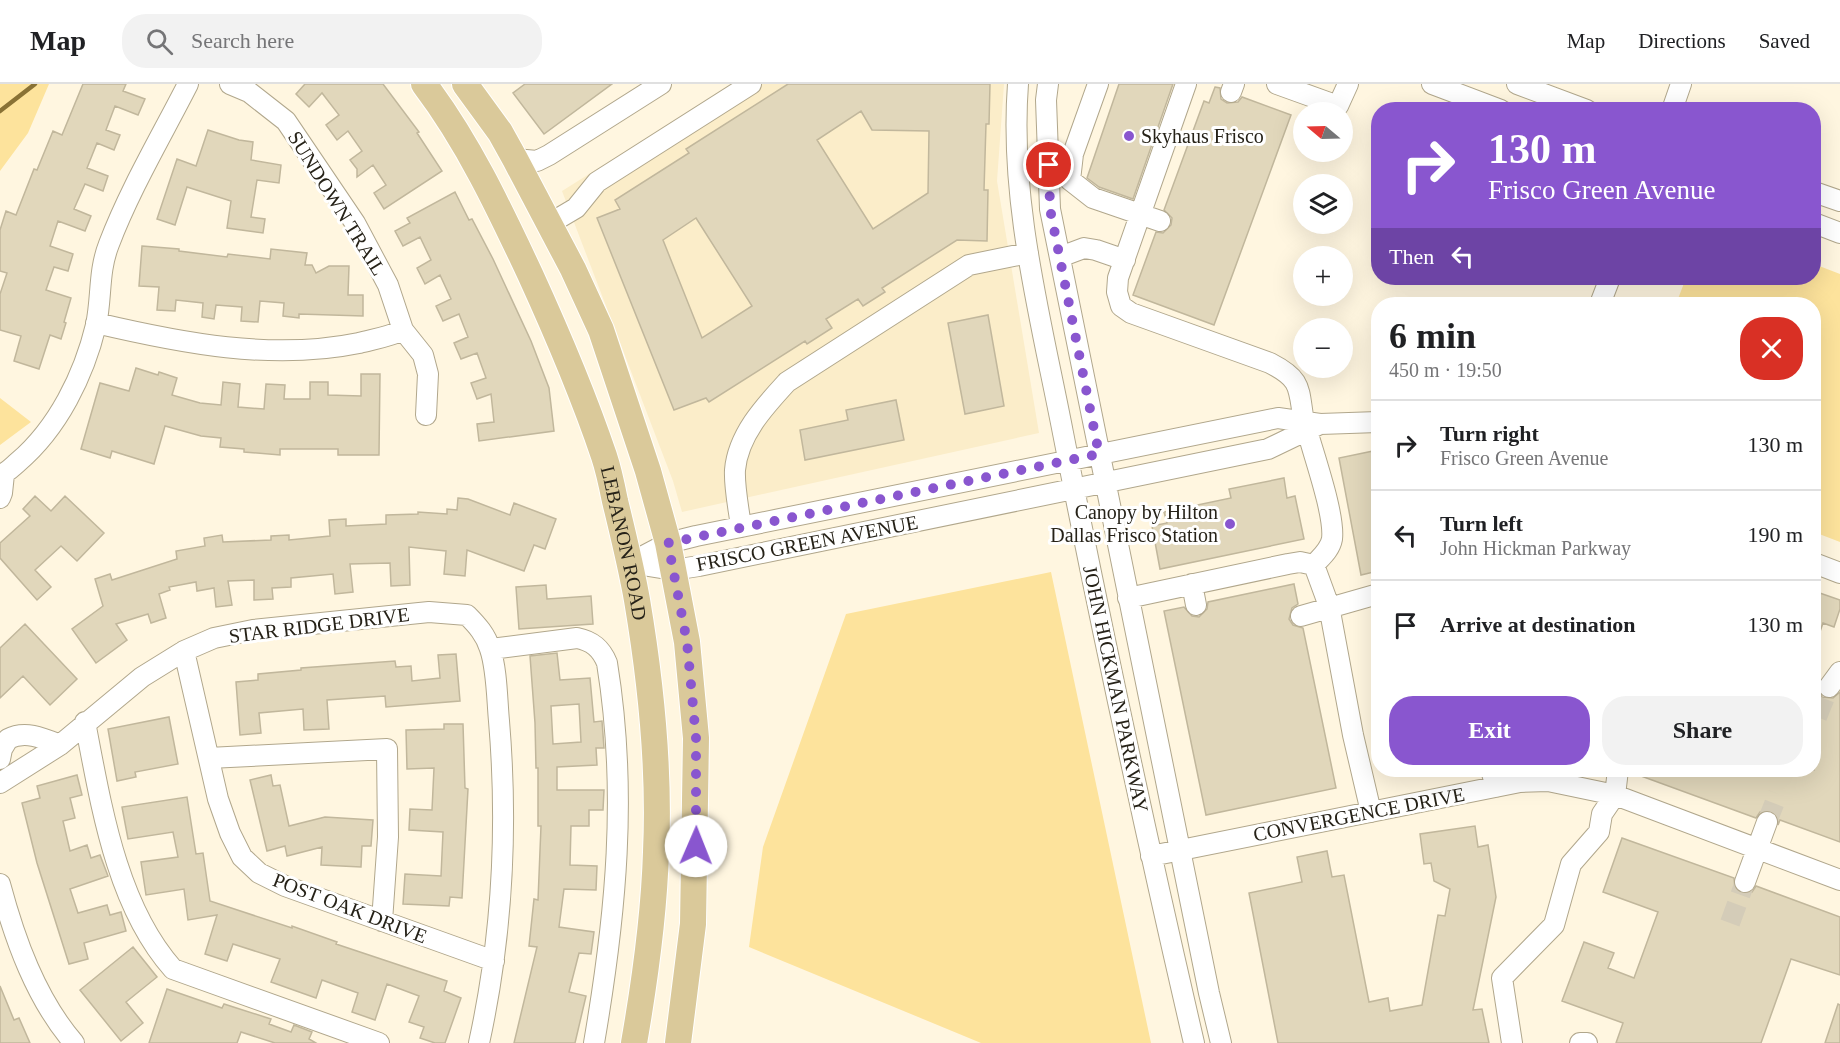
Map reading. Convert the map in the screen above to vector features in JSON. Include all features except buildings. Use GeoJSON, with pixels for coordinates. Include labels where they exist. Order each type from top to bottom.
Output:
{"type":"FeatureCollection","features":[{"type":"Feature","properties":{"kind":"main road","name":"LEBANON ROAD"},"geometry":{"type":"LineString","coordinates":[[424,84],[468,149],[561,340],[605,459],[630,563],[647,661],[654,725],[656,786],[656,851],[652,912],[644,984],[634,1043]]}},
{"type":"Feature","properties":{"kind":"main road","name":"LEBANON ROAD"},"geometry":{"type":"LineString","coordinates":[[465,84],[500,132],[515,159],[573,269],[601,330],[648,471],[668,543],[687,642],[696,738],[693,924],[678,1043]]}},
{"type":"Feature","properties":{"kind":"main road"},"geometry":{"type":"LineString","coordinates":[[514,242],[549,224]]}},
{"type":"Feature","properties":{"kind":"street"},"geometry":{"type":"LineString","coordinates":[[0,498],[2,475],[32,450],[64,406],[84,362],[96,323],[100,273],[108,245],[188,84]]}},
{"type":"Feature","properties":{"kind":"street","name":"SUNDOWN TRAIL"},"geometry":{"type":"LineString","coordinates":[[230,84],[249,92],[286,121],[355,223],[388,285],[403,330],[423,355],[428,374],[426,415]]}},
{"type":"Feature","properties":{"kind":"street"},"geometry":{"type":"LineString","coordinates":[[549,224],[576,208],[597,182],[751,84]]}},
{"type":"Feature","properties":{"kind":"street","name":"JOHN HICKMAN PARKWAY"},"geometry":{"type":"LineString","coordinates":[[1018,84],[1016,110],[1022,220],[1028,253],[1068,460],[1151,856],[1194,1043]]}},
{"type":"Feature","properties":{"kind":"street","name":"JOHN HICKMAN PARKWAY"},"geometry":{"type":"LineString","coordinates":[[1048,84],[1046,100],[1050,209],[1221,1043]]}},
{"type":"Feature","properties":{"kind":"street"},"geometry":{"type":"LineString","coordinates":[[1098,84],[1073,154],[1070,180],[1093,198],[1160,221]]}},
{"type":"Feature","properties":{"kind":"street"},"geometry":{"type":"LineString","coordinates":[[1186,84],[1118,278],[1117,292],[1120,306],[1131,313],[1270,363],[1288,373],[1297,383],[1310,425],[1329,513],[1332,538],[1329,550],[1314,565]]}},
{"type":"Feature","properties":{"kind":"street"},"geometry":{"type":"LineString","coordinates":[[1277,84],[1338,106],[1348,84]]}},
{"type":"Feature","properties":{"kind":"street"},"geometry":{"type":"LineString","coordinates":[[1431,84],[1479,102]]}},
{"type":"Feature","properties":{"kind":"street"},"geometry":{"type":"LineString","coordinates":[[1517,84],[1565,102]]}},
{"type":"Feature","properties":{"kind":"street"},"geometry":{"type":"LineString","coordinates":[[1675,102],[1681,84]]}},
{"type":"Feature","properties":{"kind":"street"},"geometry":{"type":"LineString","coordinates":[[515,159],[537,161],[549,155],[649,87]]}},
{"type":"Feature","properties":{"kind":"street"},"geometry":{"type":"LineString","coordinates":[[1821,194],[1840,201]]}},
{"type":"Feature","properties":{"kind":"street"},"geometry":{"type":"LineString","coordinates":[[1821,226],[1840,233]]}},
{"type":"Feature","properties":{"kind":"street"},"geometry":{"type":"LineString","coordinates":[[1060,257],[1084,248],[1125,260]]}},
{"type":"Feature","properties":{"kind":"street"},"geometry":{"type":"LineString","coordinates":[[741,527],[735,470],[745,435],[764,407],[787,382],[969,265],[1028,253]]}},
{"type":"Feature","properties":{"kind":"street"},"geometry":{"type":"LineString","coordinates":[[96,323],[172,340],[219,347],[278,350],[337,347],[391,336],[403,330]]}},
{"type":"Feature","properties":{"kind":"street","name":"FRISCO GREEN AVENUE"},"geometry":{"type":"LineString","coordinates":[[630,563],[668,543],[1278,418],[1310,425],[1371,422]]}},
{"type":"Feature","properties":{"kind":"street","name":"FRISCO GREEN AVENUE"},"geometry":{"type":"LineString","coordinates":[[630,563],[673,570],[1105,483],[1269,449],[1310,425]]}},
{"type":"Feature","properties":{"kind":"street"},"geometry":{"type":"LineString","coordinates":[[1128,598],[1288,564],[1300,562],[1314,565]]}},
{"type":"Feature","properties":{"kind":"street"},"geometry":{"type":"LineString","coordinates":[[1314,565],[1329,608],[1353,735],[1371,812]]}},
{"type":"Feature","properties":{"kind":"street"},"geometry":{"type":"LineString","coordinates":[[1821,566],[1840,573]]}},
{"type":"Feature","properties":{"kind":"street"},"geometry":{"type":"LineString","coordinates":[[1192,584],[1196,605]]}},
{"type":"Feature","properties":{"kind":"street"},"geometry":{"type":"LineString","coordinates":[[1301,616],[1371,596]]}},
{"type":"Feature","properties":{"kind":"street","name":"STAR RIDGE DRIVE"},"geometry":{"type":"LineString","coordinates":[[0,783],[60,745],[142,677],[184,651],[214,638],[253,630],[429,612],[467,615],[481,630],[491,650]]}},
{"type":"Feature","properties":{"kind":"street"},"geometry":{"type":"LineString","coordinates":[[479,1043],[494,961],[501,881],[503,808],[501,747],[491,650],[577,638],[599,649],[607,663],[616,760],[617,873],[607,966],[594,1043]]}},
{"type":"Feature","properties":{"kind":"street","name":"POST OAK DRIVE"},"geometry":{"type":"LineString","coordinates":[[184,651],[218,799],[230,833],[242,857],[260,873],[285,886],[494,961]]}},
{"type":"Feature","properties":{"kind":"street"},"geometry":{"type":"LineString","coordinates":[[85,722],[107,825],[124,885],[158,951],[173,969],[379,1043]]}},
{"type":"Feature","properties":{"kind":"street"},"geometry":{"type":"LineString","coordinates":[[0,759],[2,749],[8,739],[18,735],[32,736],[60,745]]}},
{"type":"Feature","properties":{"kind":"street"},"geometry":{"type":"LineString","coordinates":[[209,759],[387,749],[388,837],[382,921]]}},
{"type":"Feature","properties":{"kind":"street"},"geometry":{"type":"LineString","coordinates":[[1512,1043],[1502,978],[1554,925],[1571,864],[1599,832],[1602,814],[1615,795],[1617,777]]}},
{"type":"Feature","properties":{"kind":"street","name":"CONVERGENCE DRIVE"},"geometry":{"type":"LineString","coordinates":[[1151,856],[1371,812],[1494,778],[1520,782],[1548,782],[1615,795],[1840,880]]}},
{"type":"Feature","properties":{"kind":"street"},"geometry":{"type":"LineString","coordinates":[[1745,882],[1767,822]]}},
{"type":"Feature","properties":{"kind":"street"},"geometry":{"type":"LineString","coordinates":[[0,886],[8,915],[34,981],[58,1024],[74,1043]]}},
{"type":"Feature","properties":{"kind":"street"},"geometry":{"type":"LineString","coordinates":[[1580,1043],[1587,1043]]}},
{"type":"Feature","properties":{"kind":"shaded area"},"geometry":{"type":"Polygon","coordinates":[[[0,84],[49,84],[28,133],[0,171],[0,84]]]}},
{"type":"Feature","properties":{"kind":"shaded area"},"geometry":{"type":"Polygon","coordinates":[[[733,84],[1004,84],[997,181],[1039,433],[682,512],[673,481],[562,191],[733,84]]]}},
{"type":"Feature","properties":{"kind":"shaded area"},"geometry":{"type":"Polygon","coordinates":[[[1821,267],[1840,274],[1840,542],[1821,535],[1821,297],[1679,297],[1683,285],[1821,285],[1821,267]]]}},
{"type":"Feature","properties":{"kind":"shaded area"},"geometry":{"type":"Polygon","coordinates":[[[0,398],[31,422],[0,445],[0,398]]]}},
{"type":"Feature","properties":{"kind":"shaded area"},"geometry":{"type":"Polygon","coordinates":[[[1051,572],[1151,1043],[981,1043],[749,947],[763,847],[846,614],[1051,572]]]}},
{"type":"Feature","properties":{"kind":"waterway"},"geometry":{"type":"LineString","coordinates":[[0,111],[35,84]]}},
{"type":"Feature","properties":{"kind":"tunnel"},"geometry":{"type":"LineString","coordinates":[[1821,707],[1829,687]]}},
{"type":"Feature","properties":{"kind":"tunnel"},"geometry":{"type":"LineString","coordinates":[[1767,822],[1778,794]]}},
{"type":"Feature","properties":{"kind":"tunnel"},"geometry":{"type":"LineString","coordinates":[[1730,923],[1745,882]]}},
{"type":"Feature","properties":{"kind":"place","name":"Skyhaus Frisco"},"geometry":{"type":"Point","coordinates":[1129,136]}},
{"type":"Feature","properties":{"kind":"place","name":"Canopy by Hilton Dallas Frisco Station"},"geometry":{"type":"Point","coordinates":[1230,524]}},
{"type":"Feature","properties":{"kind":"route"},"geometry":{"type":"LineString","coordinates":[[696,846],[696,738],[687,642],[668,543],[1099,454],[1050,209],[1049,165]]}}]}
